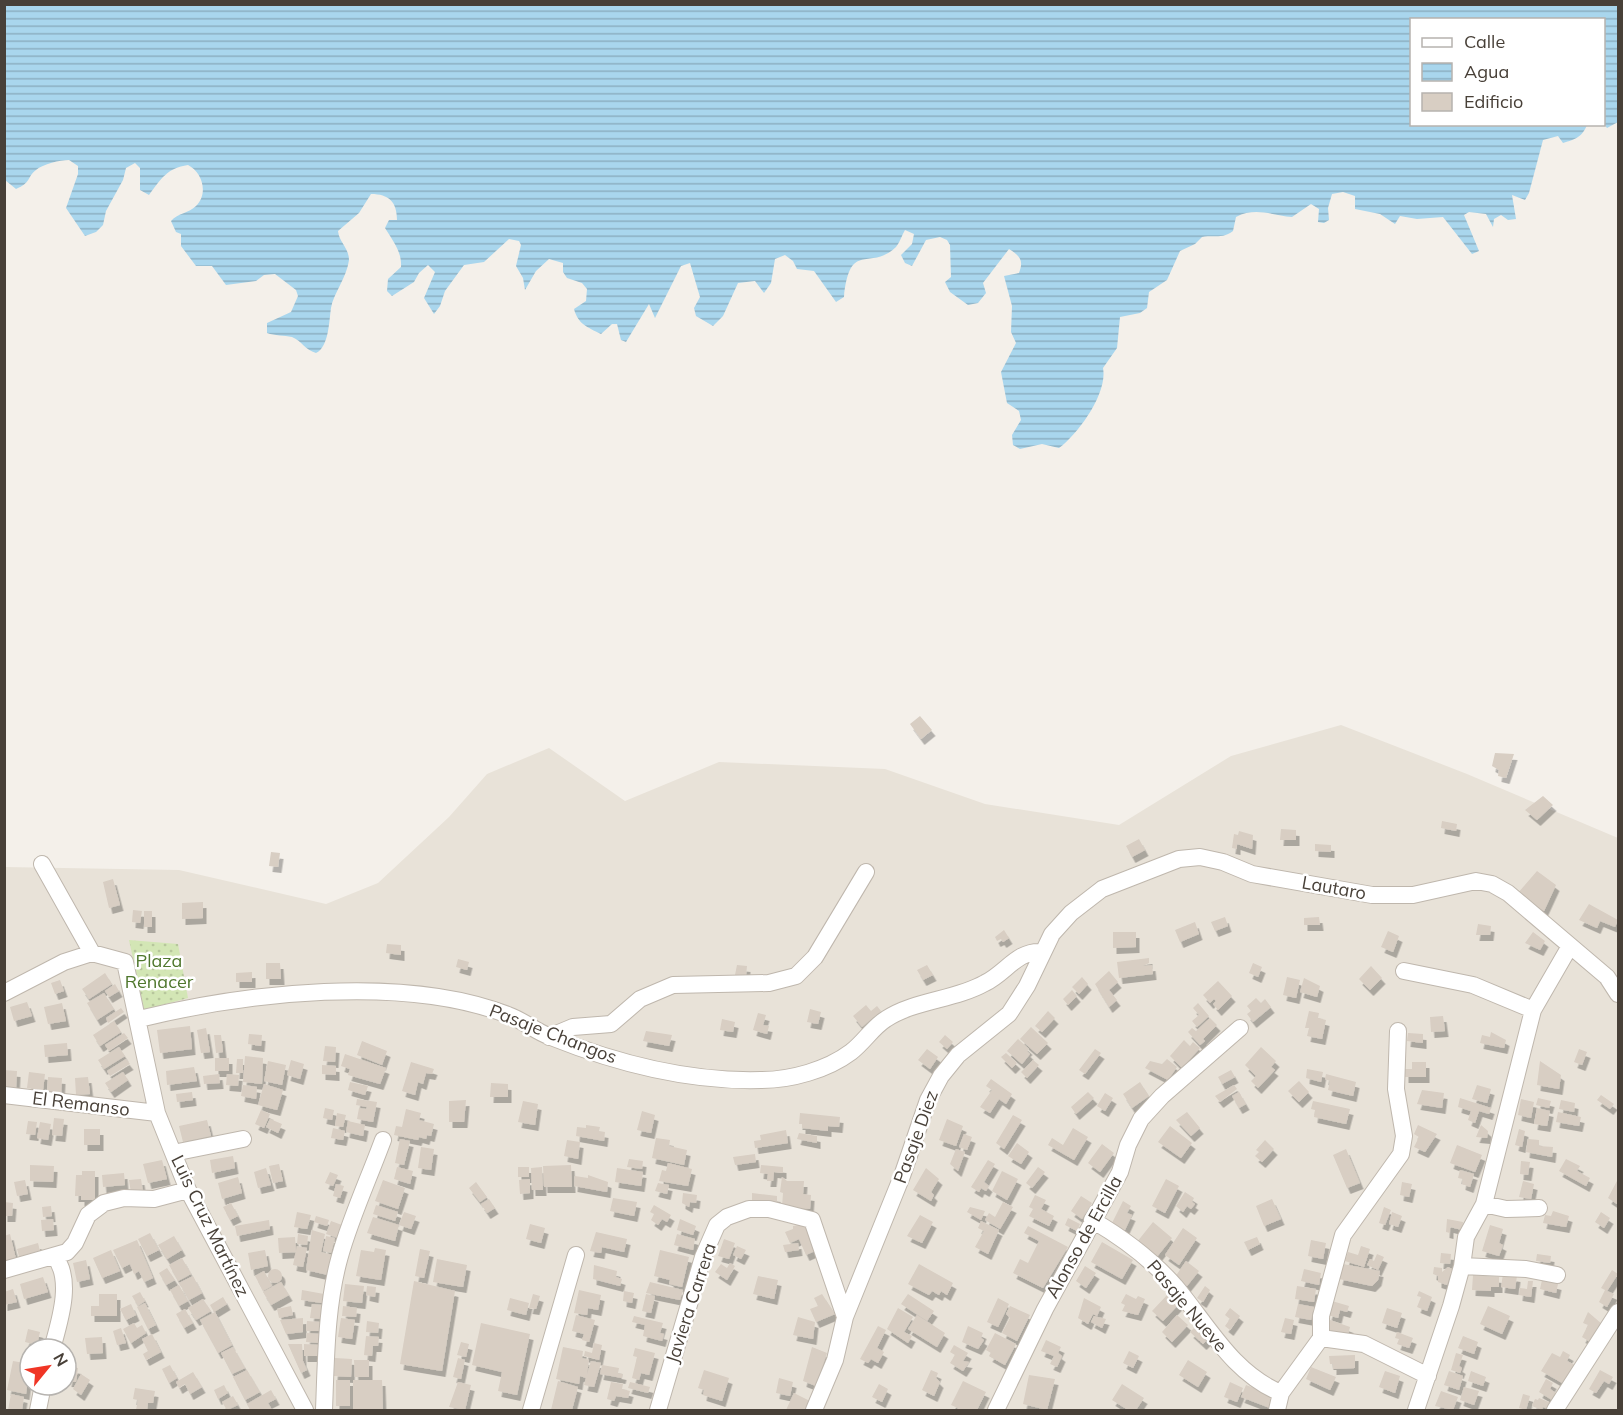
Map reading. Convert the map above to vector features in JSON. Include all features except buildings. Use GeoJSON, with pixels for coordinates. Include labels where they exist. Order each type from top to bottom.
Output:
{"type":"FeatureCollection","features":[{"type":"Feature","properties":{"kind":"street","name":"Lautaro"},"geometry":{"type":"LineString","coordinates":[[1042,952],[1071,913],[1102,889],[1179,859],[1200,857],[1223,862],[1252,874],[1372,895],[1413,895],[1476,881],[1492,884],[1508,893],[1607,977],[1618,994]]}},
{"type":"Feature","properties":{"kind":"street"},"geometry":{"type":"LineString","coordinates":[[4,993],[64,962],[92,953],[42,864]]}},
{"type":"Feature","properties":{"kind":"street"},"geometry":{"type":"LineString","coordinates":[[549,1037],[573,1027],[611,1024],[640,999],[673,985],[769,983],[796,976],[815,957],[866,872]]}},
{"type":"Feature","properties":{"kind":"street"},"geometry":{"type":"LineString","coordinates":[[1416,1410],[1462,1266],[1466,1237],[1484,1204],[1533,1010],[1570,946]]}},
{"type":"Feature","properties":{"kind":"street","name":"Pasaje Changos"},"geometry":{"type":"LineString","coordinates":[[139,1019],[177,1010],[256,997],[307,993],[379,993],[460,1001],[509,1015],[549,1037],[641,1067],[760,1080],[790,1077],[821,1068],[852,1051],[887,1018],[978,987],[999,975],[1024,954],[1042,952]]}},
{"type":"Feature","properties":{"kind":"street","name":"Pasaje Diez"},"geometry":{"type":"LineString","coordinates":[[845,1317],[902,1176],[934,1087],[958,1055],[1009,1014],[1027,986],[1042,952]]}},
{"type":"Feature","properties":{"kind":"street","name":"Luis Cruz Martínez"},"geometry":{"type":"LineString","coordinates":[[92,953],[125,962],[139,1019],[157,1113],[173,1153],[188,1190],[305,1410]]}},
{"type":"Feature","properties":{"kind":"street"},"geometry":{"type":"LineString","coordinates":[[1404,971],[1473,985],[1533,1010]]}},
{"type":"Feature","properties":{"kind":"street","name":"Alonso de Ercilla"},"geometry":{"type":"LineString","coordinates":[[996,1410],[1045,1309],[1120,1172],[1133,1131],[1146,1112],[1240,1028]]}},
{"type":"Feature","properties":{"kind":"street"},"geometry":{"type":"LineString","coordinates":[[1277,1410],[1281,1393],[1321,1338],[1321,1317],[1343,1235],[1367,1198],[1396,1163],[1404,1144],[1396,1089],[1398,1031]]}},
{"type":"Feature","properties":{"kind":"street","name":"El Remanso"},"geometry":{"type":"LineString","coordinates":[[4,1095],[157,1113]]}},
{"type":"Feature","properties":{"kind":"street"},"geometry":{"type":"LineString","coordinates":[[173,1153],[243,1138]]}},
{"type":"Feature","properties":{"kind":"street"},"geometry":{"type":"LineString","coordinates":[[324,1410],[326,1363],[335,1276],[340,1254],[383,1140]]}},
{"type":"Feature","properties":{"kind":"street"},"geometry":{"type":"LineString","coordinates":[[4,1270],[54,1256],[72,1248],[88,1215],[104,1203],[123,1198],[154,1198],[188,1190]]}},
{"type":"Feature","properties":{"kind":"street"},"geometry":{"type":"LineString","coordinates":[[1484,1204],[1506,1209],[1539,1208]]}},
{"type":"Feature","properties":{"kind":"street","name":"Javiera Carrera"},"geometry":{"type":"LineString","coordinates":[[658,1410],[703,1257],[717,1225],[727,1217],[749,1209],[769,1209],[812,1220],[845,1317]]}},
{"type":"Feature","properties":{"kind":"street","name":"Pasaje Nueve"},"geometry":{"type":"LineString","coordinates":[[1092,1220],[1128,1243],[1152,1263],[1174,1285],[1238,1365],[1258,1382],[1281,1393]]}},
{"type":"Feature","properties":{"kind":"street"},"geometry":{"type":"LineString","coordinates":[[531,1410],[576,1255]]}},
{"type":"Feature","properties":{"kind":"street"},"geometry":{"type":"LineString","coordinates":[[54,1256],[62,1268],[63,1276],[60,1319],[55,1337]]}},
{"type":"Feature","properties":{"kind":"street"},"geometry":{"type":"LineString","coordinates":[[1462,1266],[1526,1269],[1557,1275]]}},
{"type":"Feature","properties":{"kind":"street"},"geometry":{"type":"LineString","coordinates":[[1555,1410],[1618,1312]]}},
{"type":"Feature","properties":{"kind":"street"},"geometry":{"type":"LineString","coordinates":[[814,1410],[835,1360],[845,1317]]}},
{"type":"Feature","properties":{"kind":"street"},"geometry":{"type":"LineString","coordinates":[[1321,1338],[1364,1344],[1428,1376]]}},
{"type":"Feature","properties":{"kind":"shaded area"},"geometry":{"type":"Polygon","coordinates":[[[1341,725],[1467,774],[1618,838],[1618,1410],[5,1410],[5,867],[179,870],[326,904],[378,883],[449,817],[487,774],[549,748],[625,801],[719,762],[885,769],[985,804],[1119,825],[1231,756],[1341,725]]]}},
{"type":"Feature","properties":{"kind":"green space","name":"Plaza Renacer"},"geometry":{"type":"Polygon","coordinates":[[[129,940],[178,944],[188,998],[144,1010],[129,940]]]}},
{"type":"Feature","properties":{"kind":"water"},"geometry":{"type":"Polygon","coordinates":[[[4,5],[1618,5],[1618,122],[1607,128],[1605,125],[1605,18],[1410,18],[1410,126],[1586,126],[1581,135],[1568,142],[1563,143],[1558,136],[1543,140],[1529,193],[1525,200],[1512,195],[1516,219],[1508,220],[1501,215],[1494,219],[1493,227],[1486,214],[1469,212],[1464,215],[1479,251],[1472,254],[1443,217],[1417,219],[1400,216],[1395,224],[1380,214],[1355,209],[1355,196],[1343,192],[1332,194],[1328,208],[1329,220],[1324,223],[1318,222],[1319,209],[1311,204],[1292,217],[1250,212],[1236,217],[1233,231],[1222,236],[1202,237],[1195,244],[1180,251],[1167,280],[1149,292],[1147,308],[1140,313],[1120,317],[1117,348],[1103,368],[1101,389],[1096,401],[1083,423],[1059,448],[1042,444],[1020,449],[1013,445],[1012,435],[1021,420],[1019,411],[1007,403],[1001,372],[1016,343],[1011,332],[1012,306],[1004,276],[1019,273],[1021,265],[1020,259],[1009,249],[983,283],[986,293],[978,303],[968,305],[950,292],[945,282],[951,277],[950,245],[947,240],[940,237],[926,240],[912,266],[905,263],[901,255],[912,244],[914,234],[905,230],[896,247],[887,254],[856,262],[847,279],[844,297],[836,302],[814,271],[797,269],[793,261],[785,255],[775,259],[771,283],[764,293],[755,281],[738,283],[723,316],[713,326],[696,316],[694,308],[700,297],[690,263],[681,266],[655,318],[649,304],[626,342],[621,340],[617,324],[612,324],[601,334],[581,322],[574,309],[586,301],[587,289],[582,283],[567,278],[563,272],[563,263],[549,259],[536,271],[525,290],[523,278],[516,266],[521,245],[519,241],[509,239],[484,262],[464,265],[445,291],[440,306],[434,314],[424,298],[435,272],[428,265],[419,273],[414,282],[392,296],[387,291],[388,279],[401,267],[401,262],[396,247],[385,228],[389,220],[397,220],[397,214],[391,200],[371,194],[359,213],[338,231],[349,260],[346,273],[332,303],[324,345],[316,353],[292,337],[267,333],[267,323],[291,312],[298,296],[296,290],[275,274],[264,275],[256,281],[226,285],[212,266],[196,266],[181,246],[181,234],[176,232],[171,221],[196,206],[203,189],[197,173],[188,165],[170,172],[161,179],[149,195],[140,190],[140,168],[135,163],[126,168],[123,180],[106,211],[103,225],[96,232],[85,236],[66,208],[78,174],[78,166],[69,160],[47,164],[36,170],[27,182],[16,189],[5,180],[4,5]]]}}]}
